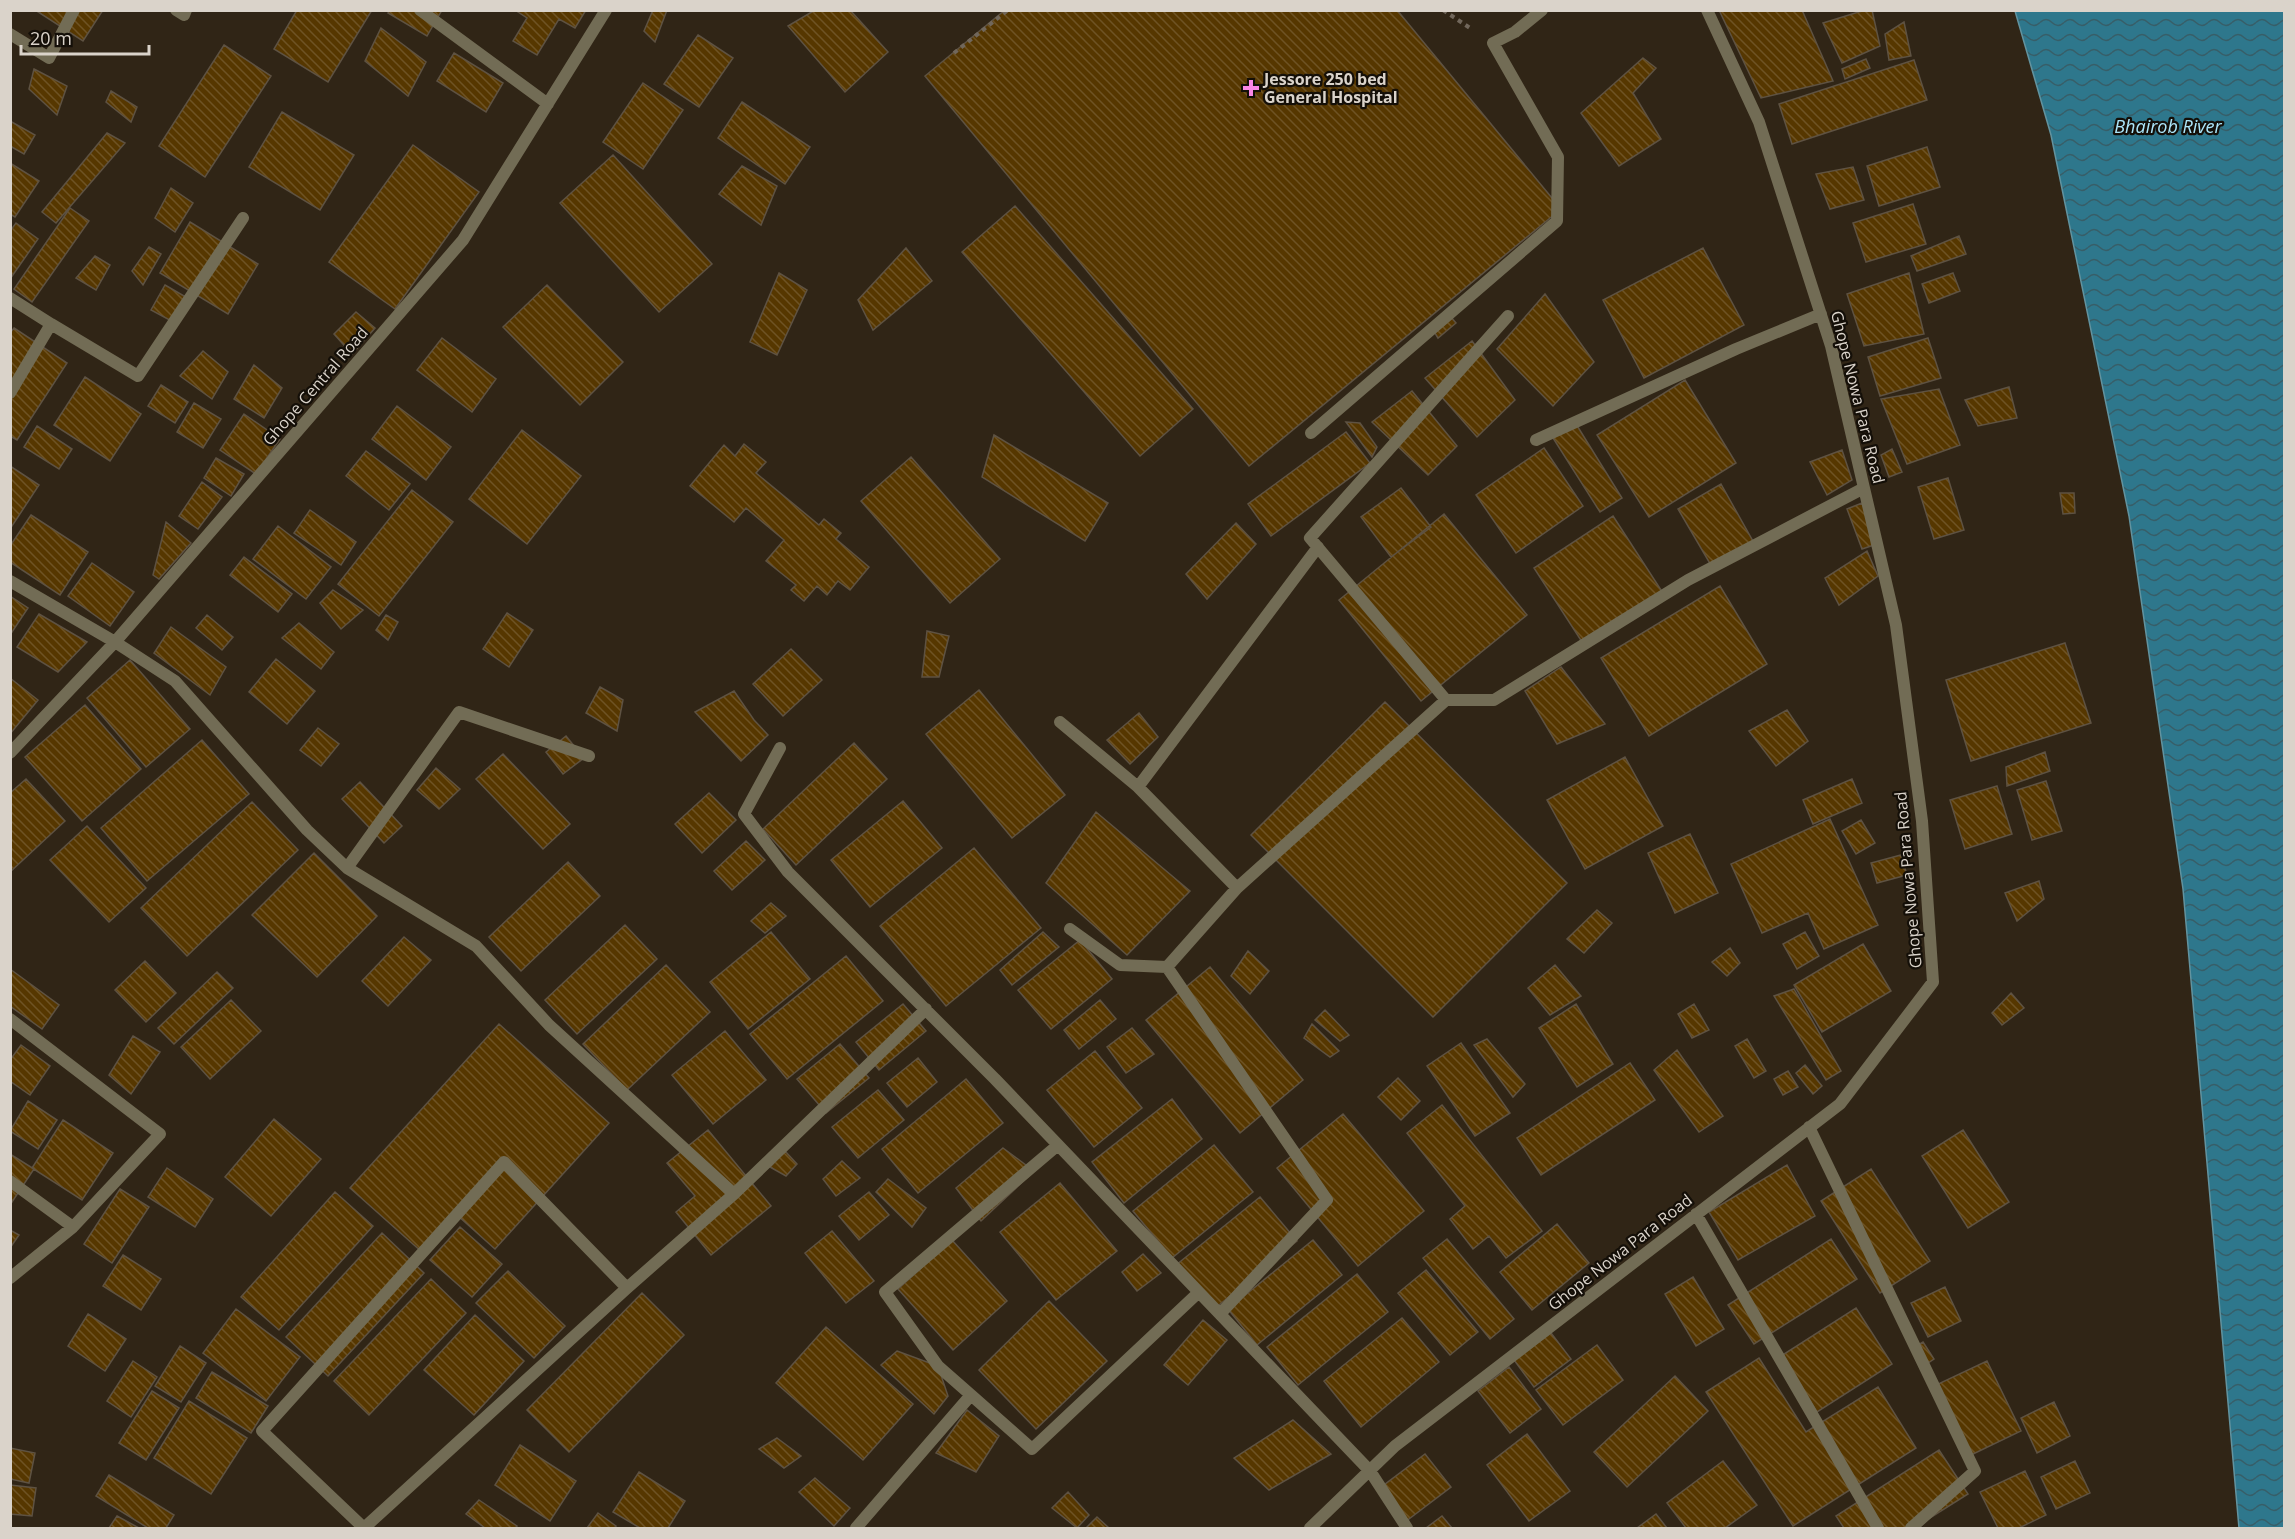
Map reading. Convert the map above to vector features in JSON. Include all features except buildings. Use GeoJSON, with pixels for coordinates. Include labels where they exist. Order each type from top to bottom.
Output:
{"type":"FeatureCollection","features":[{"type":"Feature","properties":{"kind":"street"},"geometry":{"type":"LineString","coordinates":[[10,34],[49,58],[74,10]]}},
{"type":"Feature","properties":{"kind":"street"},"geometry":{"type":"LineString","coordinates":[[176,10],[184,15],[186,10]]}},
{"type":"Feature","properties":{"kind":"street"},"geometry":{"type":"LineString","coordinates":[[420,10],[548,104]]}},
{"type":"Feature","properties":{"kind":"street","name":"Ghope Central Road"},"geometry":{"type":"LineString","coordinates":[[10,753],[115,642],[463,240],[606,10]]}},
{"type":"Feature","properties":{"kind":"street"},"geometry":{"type":"LineString","coordinates":[[1311,433],[1557,221],[1558,157],[1494,43],[1515,33],[1542,10]]}},
{"type":"Feature","properties":{"kind":"street","name":"Ghope Nowa Para Road"},"geometry":{"type":"LineString","coordinates":[[1310,1528],[1395,1446],[1840,1104],[1933,982],[1922,821],[1896,625],[1831,346],[1759,122],[1707,10]]}},
{"type":"Feature","properties":{"kind":"street"},"geometry":{"type":"LineString","coordinates":[[10,298],[138,376],[243,218]]}},
{"type":"Feature","properties":{"kind":"street"},"geometry":{"type":"LineString","coordinates":[[1536,440],[1736,349],[1821,314]]}},
{"type":"Feature","properties":{"kind":"street"},"geometry":{"type":"LineString","coordinates":[[1446,700],[1310,538],[1508,316]]}},
{"type":"Feature","properties":{"kind":"street"},"geometry":{"type":"LineString","coordinates":[[10,393],[51,324]]}},
{"type":"Feature","properties":{"kind":"street"},"geometry":{"type":"LineString","coordinates":[[1167,967],[1237,888],[1446,700],[1494,700],[1688,580],[1864,488]]}},
{"type":"Feature","properties":{"kind":"street"},"geometry":{"type":"LineString","coordinates":[[1138,788],[1318,547]]}},
{"type":"Feature","properties":{"kind":"street"},"geometry":{"type":"LineString","coordinates":[[10,581],[115,642],[175,681],[307,830],[347,868],[476,946],[549,1025],[734,1194]]}},
{"type":"Feature","properties":{"kind":"street"},"geometry":{"type":"LineString","coordinates":[[347,868],[459,712],[589,756]]}},
{"type":"Feature","properties":{"kind":"street"},"geometry":{"type":"LineString","coordinates":[[1060,722],[1138,788],[1237,888]]}},
{"type":"Feature","properties":{"kind":"street"},"geometry":{"type":"LineString","coordinates":[[780,748],[744,814],[788,872],[926,1009],[1370,1471],[1407,1528]]}},
{"type":"Feature","properties":{"kind":"street"},"geometry":{"type":"LineString","coordinates":[[1070,929],[1120,965],[1167,967]]}},
{"type":"Feature","properties":{"kind":"street"},"geometry":{"type":"LineString","coordinates":[[1167,967],[1328,1200],[1220,1314]]}},
{"type":"Feature","properties":{"kind":"street"},"geometry":{"type":"LineString","coordinates":[[627,1288],[504,1162],[262,1431],[364,1528],[627,1288],[734,1194],[926,1009]]}},
{"type":"Feature","properties":{"kind":"street"},"geometry":{"type":"LineString","coordinates":[[10,1019],[160,1134],[73,1227],[10,1278]]}},
{"type":"Feature","properties":{"kind":"street"},"geometry":{"type":"LineString","coordinates":[[1809,1127],[1975,1471],[1911,1528]]}},
{"type":"Feature","properties":{"kind":"street"},"geometry":{"type":"LineString","coordinates":[[1058,1145],[885,1292],[938,1366],[1032,1449],[1198,1293]]}},
{"type":"Feature","properties":{"kind":"street"},"geometry":{"type":"LineString","coordinates":[[10,1181],[73,1227]]}},
{"type":"Feature","properties":{"kind":"street"},"geometry":{"type":"LineString","coordinates":[[1696,1214],[1878,1528]]}},
{"type":"Feature","properties":{"kind":"street"},"geometry":{"type":"LineString","coordinates":[[856,1528],[971,1395]]}},
{"type":"Feature","properties":{"kind":"path"},"geometry":{"type":"LineString","coordinates":[[954,53],[1008,10]]}},
{"type":"Feature","properties":{"kind":"water","name":"Bhairob River"},"geometry":{"type":"Polygon","coordinates":[[[2015,11],[2284,11],[2284,1528],[2239,1528],[2183,889],[2129,516],[2051,135],[2015,11]]]}},
{"type":"Feature","properties":{"kind":"place","name":"Jessore 250 bed General Hospital"},"geometry":{"type":"Point","coordinates":[1251,88]}}]}
